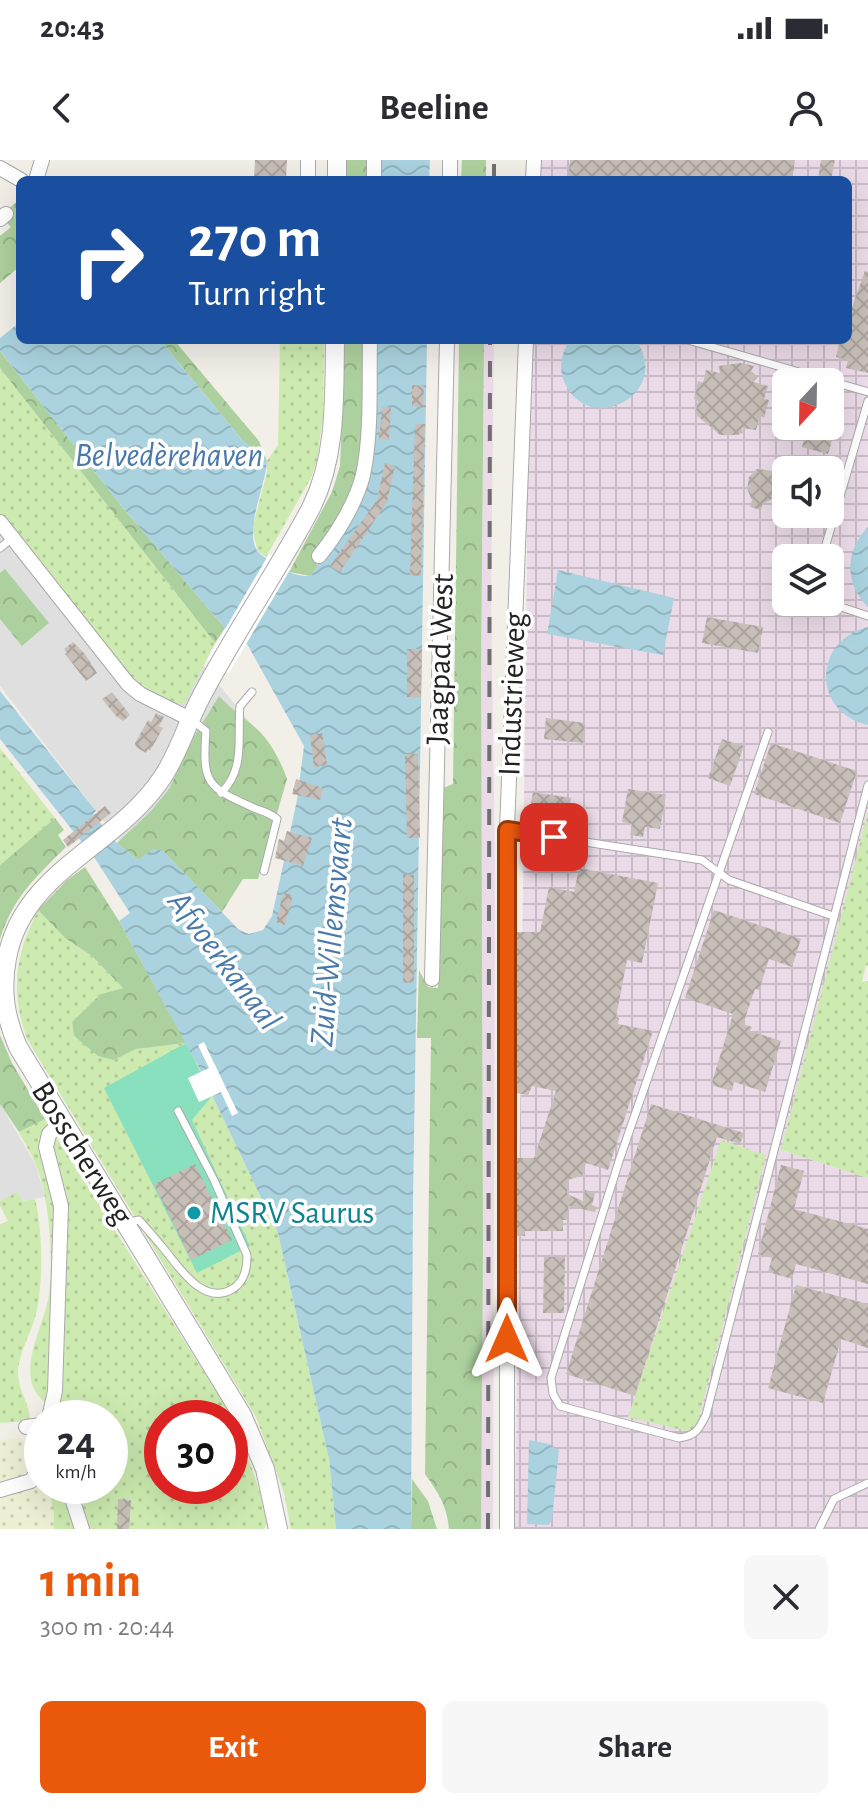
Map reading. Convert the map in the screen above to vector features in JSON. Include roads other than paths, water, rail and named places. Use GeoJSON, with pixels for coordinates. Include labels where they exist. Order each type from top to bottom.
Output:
{"type":"FeatureCollection","features":[{"type":"Feature","properties":{"kind":"street","name":"Bosscherweg"},"geometry":{"type":"LineString","coordinates":[[273,1528],[265,1469],[242,1415],[62,1122],[10,1029],[4,995],[4,950],[22,915],[46,884],[140,805],[156,786],[175,756],[190,719],[218,666],[315,501],[327,468],[333,415],[335,344]]}},
{"type":"Feature","properties":{"kind":"street"},"geometry":{"type":"LineString","coordinates":[[319,556],[347,512],[362,477],[367,436],[370,344]]}},
{"type":"Feature","properties":{"kind":"street","name":"Jaagpad West"},"geometry":{"type":"LineString","coordinates":[[432,979],[447,344]]}},
{"type":"Feature","properties":{"kind":"street","name":"Industrieweg"},"geometry":{"type":"LineString","coordinates":[[507,1529],[507,830],[526,344]]}},
{"type":"Feature","properties":{"kind":"street"},"geometry":{"type":"LineString","coordinates":[[0,522],[6,544],[133,689],[190,719]]}},
{"type":"Feature","properties":{"kind":"street"},"geometry":{"type":"LineString","coordinates":[[53,1400],[61,1206],[46,1147],[49,1134],[62,1122]]}},
{"type":"Feature","properties":{"kind":"street"},"geometry":{"type":"LineString","coordinates":[[0,1490],[24,1483]]}},
{"type":"Feature","properties":{"kind":"street"},"geometry":{"type":"LineString","coordinates":[[74,1504],[82,1529]]}},
{"type":"Feature","properties":{"kind":"lane"},"geometry":{"type":"LineString","coordinates":[[702,344],[868,392]]}},
{"type":"Feature","properties":{"kind":"lane"},"geometry":{"type":"LineString","coordinates":[[826,544],[868,401]]}},
{"type":"Feature","properties":{"kind":"lane"},"geometry":{"type":"LineString","coordinates":[[844,608],[868,616]]}},
{"type":"Feature","properties":{"kind":"lane"},"geometry":{"type":"LineString","coordinates":[[221,793],[230,783],[239,758],[240,706],[252,692]]}},
{"type":"Feature","properties":{"kind":"lane"},"geometry":{"type":"LineString","coordinates":[[190,719],[205,729],[210,782],[221,793],[277,819],[264,871]]}},
{"type":"Feature","properties":{"kind":"lane"},"geometry":{"type":"LineString","coordinates":[[768,732],[620,1158],[551,1378],[553,1394],[560,1406],[679,1438],[697,1432],[706,1415],[868,785]]}},
{"type":"Feature","properties":{"kind":"lane"},"geometry":{"type":"LineString","coordinates":[[507,830],[702,860],[729,880],[833,916]]}},
{"type":"Feature","properties":{"kind":"lane"},"geometry":{"type":"LineString","coordinates":[[126,1223],[139,1220],[185,1278],[201,1288],[214,1293],[229,1291],[243,1278],[247,1255],[214,1180],[178,1111]]}},
{"type":"Feature","properties":{"kind":"lane"},"geometry":{"type":"LineString","coordinates":[[819,1529],[834,1499],[868,1483]]}},
{"type":"Feature","properties":{"kind":"water"},"geometry":{"type":"Polygon","coordinates":[[[378,160],[430,160],[429,176],[377,176],[378,160]]]}},
{"type":"Feature","properties":{"kind":"water"},"geometry":{"type":"Polygon","coordinates":[[[16,325],[16,344],[163,344],[243,441],[267,461],[254,522],[254,545],[259,553],[291,573],[305,576],[310,576],[317,568],[318,560],[355,500],[373,344],[427,344],[413,1200],[411,1529],[336,1529],[329,1459],[278,1233],[198,1066],[119,921],[130,913],[96,860],[0,739],[0,691],[96,811],[93,814],[117,843],[138,860],[153,849],[162,850],[239,930],[249,934],[263,930],[272,916],[297,800],[304,746],[247,644],[225,628],[124,509],[0,351],[0,338],[16,325]]]}},
{"type":"Feature","properties":{"kind":"water"},"geometry":{"type":"Polygon","coordinates":[[[568,344],[638,344],[645,360],[644,378],[636,392],[623,402],[607,408],[590,406],[575,398],[564,381],[561,370],[568,344]]]}},
{"type":"Feature","properties":{"kind":"water"},"geometry":{"type":"Polygon","coordinates":[[[868,527],[868,607],[855,588],[850,567],[855,546],[868,527]]]}},
{"type":"Feature","properties":{"kind":"water"},"geometry":{"type":"Polygon","coordinates":[[[558,570],[674,598],[663,655],[547,634],[558,570]]]}},
{"type":"Feature","properties":{"kind":"water"},"geometry":{"type":"Polygon","coordinates":[[[868,627],[868,725],[850,718],[836,706],[826,676],[836,646],[868,627]]]}},
{"type":"Feature","properties":{"kind":"water"},"geometry":{"type":"Polygon","coordinates":[[[529,1440],[549,1444],[559,1450],[549,1525],[527,1524],[529,1440]]]}},
{"type":"Feature","properties":{"kind":"railway"},"geometry":{"type":"LineString","coordinates":[[494,160],[494,176]]}},
{"type":"Feature","properties":{"kind":"railway"},"geometry":{"type":"LineString","coordinates":[[488,1529],[490,344]]}},
{"type":"Feature","properties":{"kind":"place","name":"MSRV Saurus"},"geometry":{"type":"Point","coordinates":[194,1213]}},
{"type":"Feature","properties":{"kind":"water label","name":"Belvedèrehaven"},"geometry":{"type":"Point","coordinates":[169,456]}},
{"type":"Feature","properties":{"kind":"water label","name":"Zuid-Willemsvaart"},"geometry":{"type":"Point","coordinates":[332,932]}},
{"type":"Feature","properties":{"kind":"water label","name":"Afvoerkanaal"},"geometry":{"type":"Point","coordinates":[224,961]}}]}
